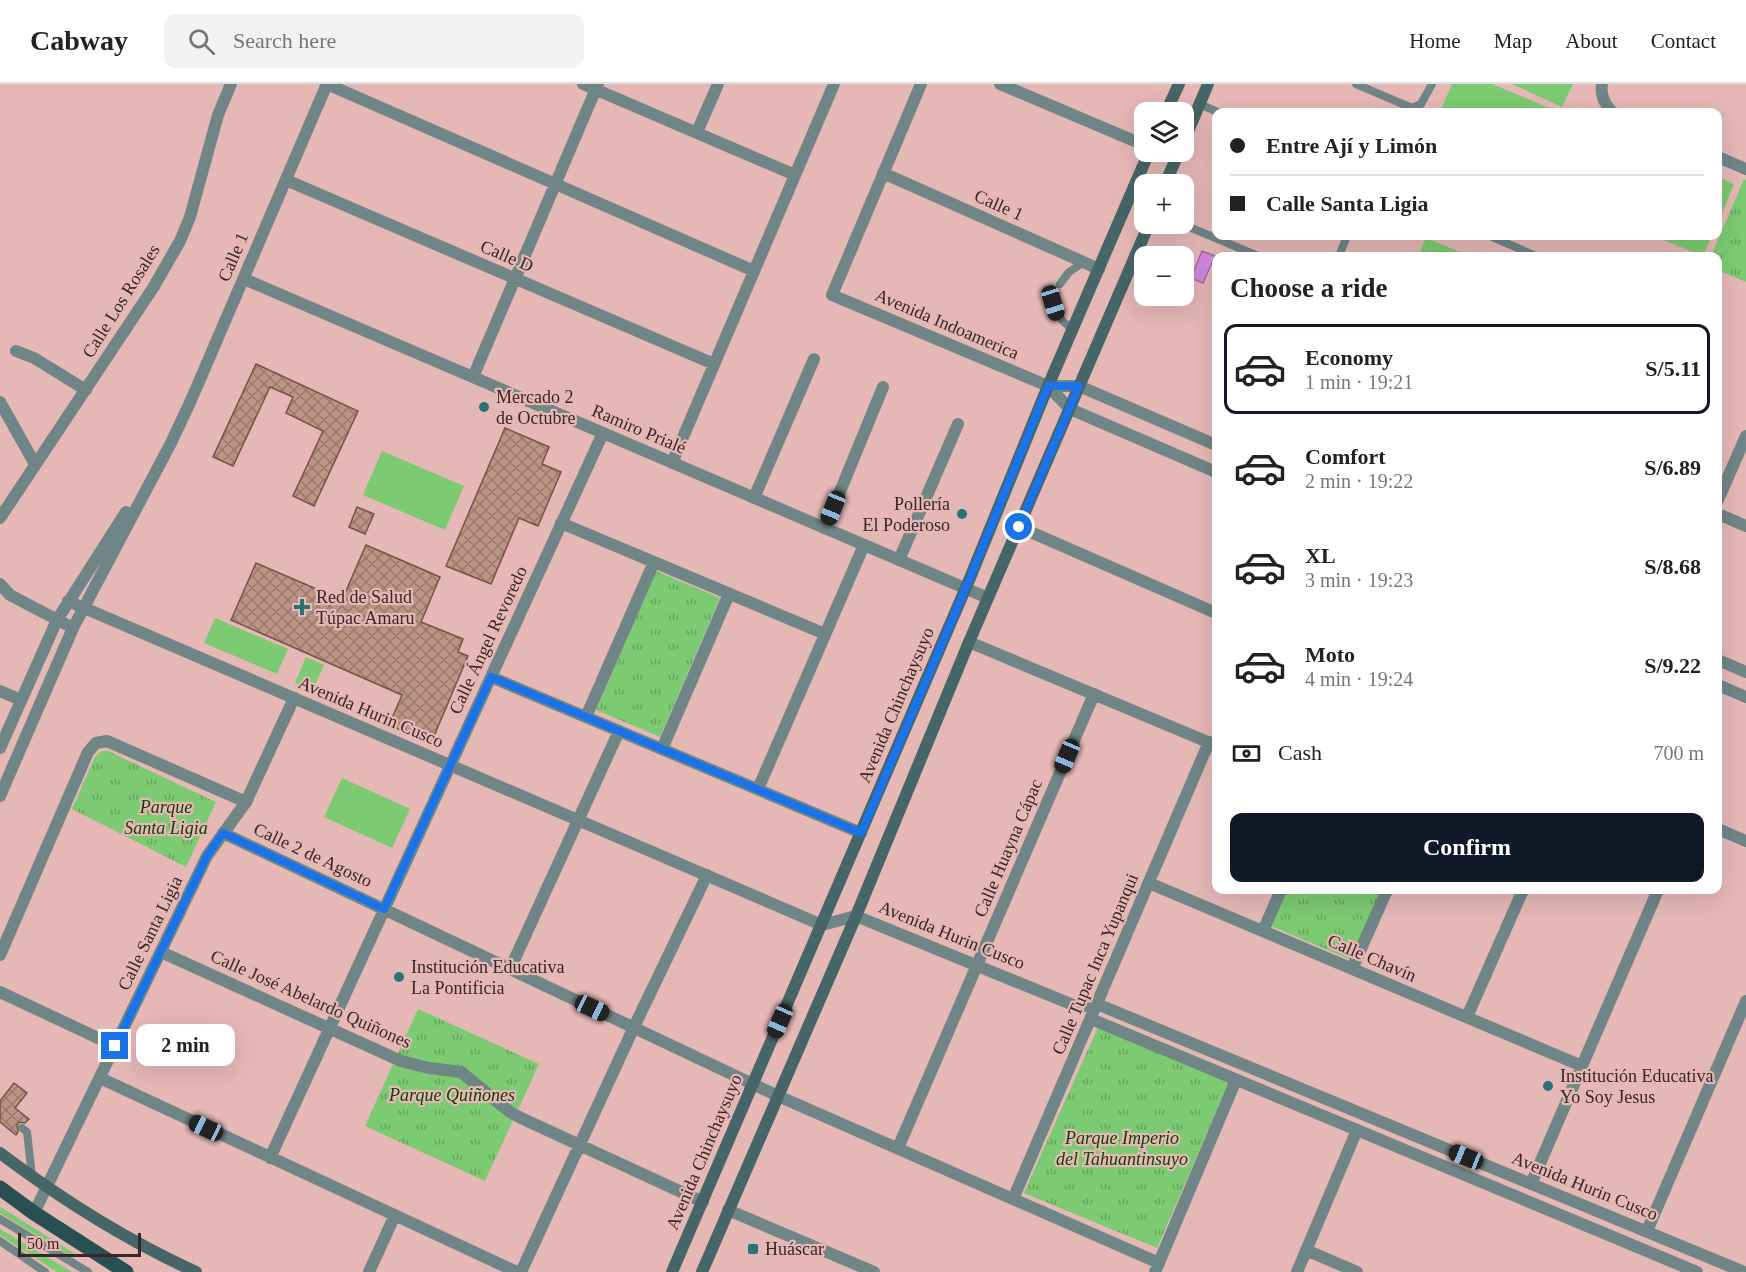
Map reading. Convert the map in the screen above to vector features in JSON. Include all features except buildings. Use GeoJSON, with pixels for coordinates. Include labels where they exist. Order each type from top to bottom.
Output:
{"type":"FeatureCollection","features":[{"type":"Feature","properties":{"kind":"main road"},"geometry":{"type":"LineString","coordinates":[[1171,102],[1179,84]]}},
{"type":"Feature","properties":{"kind":"main road"},"geometry":{"type":"LineString","coordinates":[[1194,116],[1208,84]]}},
{"type":"Feature","properties":{"kind":"main road","name":"Avenida Chinchaysuyo"},"geometry":{"type":"LineString","coordinates":[[672,1272],[966,589],[1048,386],[1145,162]]}},
{"type":"Feature","properties":{"kind":"main road"},"geometry":{"type":"LineString","coordinates":[[702,1272],[1145,234]]}},
{"type":"Feature","properties":{"kind":"main road"},"geometry":{"type":"LineString","coordinates":[[0,1153],[48,1189],[132,1240],[196,1272]]}},
{"type":"Feature","properties":{"kind":"main road"},"geometry":{"type":"LineString","coordinates":[[0,1188],[34,1213],[126,1272]]}},
{"type":"Feature","properties":{"kind":"street","name":"Calle Los Rosales"},"geometry":{"type":"LineString","coordinates":[[0,518],[153,288],[180,241],[190,217],[218,115],[231,84]]}},
{"type":"Feature","properties":{"kind":"street"},"geometry":{"type":"LineString","coordinates":[[327,84],[754,271]]}},
{"type":"Feature","properties":{"kind":"street","name":"Calle 1"},"geometry":{"type":"LineString","coordinates":[[0,796],[83,607],[171,443],[192,398],[327,84]]}},
{"type":"Feature","properties":{"kind":"street"},"geometry":{"type":"LineString","coordinates":[[583,84],[597,87],[795,175]]}},
{"type":"Feature","properties":{"kind":"street"},"geometry":{"type":"LineString","coordinates":[[697,132],[718,84]]}},
{"type":"Feature","properties":{"kind":"street"},"geometry":{"type":"LineString","coordinates":[[672,463],[834,84]]}},
{"type":"Feature","properties":{"kind":"street"},"geometry":{"type":"LineString","coordinates":[[884,174],[921,84]]}},
{"type":"Feature","properties":{"kind":"street"},"geometry":{"type":"LineString","coordinates":[[1000,84],[1134,141]]}},
{"type":"Feature","properties":{"kind":"street"},"geometry":{"type":"LineString","coordinates":[[1602,84],[1601,90],[1608,108]]}},
{"type":"Feature","properties":{"kind":"street"},"geometry":{"type":"LineString","coordinates":[[473,378],[597,87]]}},
{"type":"Feature","properties":{"kind":"street"},"geometry":{"type":"LineString","coordinates":[[1722,159],[1746,169]]}},
{"type":"Feature","properties":{"kind":"street","name":"Calle 1"},"geometry":{"type":"LineString","coordinates":[[884,174],[1099,269]]}},
{"type":"Feature","properties":{"kind":"street","name":"Avenida Indoamerica"},"geometry":{"type":"LineString","coordinates":[[884,174],[832,295],[1048,386],[1070,408],[1212,470]]}},
{"type":"Feature","properties":{"kind":"street","name":"Calle D"},"geometry":{"type":"LineString","coordinates":[[286,180],[714,364]]}},
{"type":"Feature","properties":{"kind":"street","name":"Ramiro Prialé"},"geometry":{"type":"LineString","coordinates":[[243,279],[988,598]]}},
{"type":"Feature","properties":{"kind":"street"},"geometry":{"type":"LineString","coordinates":[[16,351],[34,358],[86,390]]}},
{"type":"Feature","properties":{"kind":"street"},"geometry":{"type":"LineString","coordinates":[[754,498],[814,359]]}},
{"type":"Feature","properties":{"kind":"street","name":"Avenida Indoamerica"},"geometry":{"type":"LineString","coordinates":[[1048,386],[1079,386],[1212,443]]}},
{"type":"Feature","properties":{"kind":"street"},"geometry":{"type":"LineString","coordinates":[[825,528],[883,387]]}},
{"type":"Feature","properties":{"kind":"street"},"geometry":{"type":"LineString","coordinates":[[0,402],[35,464]]}},
{"type":"Feature","properties":{"kind":"street"},"geometry":{"type":"LineString","coordinates":[[899,560],[958,424]]}},
{"type":"Feature","properties":{"kind":"street","name":"Calle Ángel Revoredo"},"geometry":{"type":"LineString","coordinates":[[270,1158],[603,432]]}},
{"type":"Feature","properties":{"kind":"street"},"geometry":{"type":"LineString","coordinates":[[1722,491],[1746,436]]}},
{"type":"Feature","properties":{"kind":"street","name":"Calle 1"},"geometry":{"type":"LineString","coordinates":[[0,748],[68,601],[171,443]]}},
{"type":"Feature","properties":{"kind":"street"},"geometry":{"type":"LineString","coordinates":[[1722,516],[1746,526]]}},
{"type":"Feature","properties":{"kind":"street"},"geometry":{"type":"LineString","coordinates":[[561,523],[825,634]]}},
{"type":"Feature","properties":{"kind":"street"},"geometry":{"type":"LineString","coordinates":[[1019,527],[1212,611]]}},
{"type":"Feature","properties":{"kind":"street"},"geometry":{"type":"LineString","coordinates":[[758,789],[864,545]]}},
{"type":"Feature","properties":{"kind":"street"},"geometry":{"type":"LineString","coordinates":[[586,717],[654,562]]}},
{"type":"Feature","properties":{"kind":"street"},"geometry":{"type":"LineString","coordinates":[[0,585],[10,595],[73,628]]}},
{"type":"Feature","properties":{"kind":"street"},"geometry":{"type":"LineString","coordinates":[[662,749],[729,594]]}},
{"type":"Feature","properties":{"kind":"street","name":"Avenida Hurin Cusco"},"geometry":{"type":"LineString","coordinates":[[68,601],[822,925],[855,916],[1078,1007],[1097,1004],[1744,1272]]}},
{"type":"Feature","properties":{"kind":"street"},"geometry":{"type":"LineString","coordinates":[[969,642],[1212,744]]}},
{"type":"Feature","properties":{"kind":"street"},"geometry":{"type":"LineString","coordinates":[[1722,662],[1746,672]]}},
{"type":"Feature","properties":{"kind":"street"},"geometry":{"type":"LineString","coordinates":[[491,677],[861,833]]}},
{"type":"Feature","properties":{"kind":"street"},"geometry":{"type":"LineString","coordinates":[[1722,688],[1746,697]]}},
{"type":"Feature","properties":{"kind":"street"},"geometry":{"type":"LineString","coordinates":[[0,691],[21,700]]}},
{"type":"Feature","properties":{"kind":"street","name":"Calle Huayna Cápac"},"geometry":{"type":"LineString","coordinates":[[898,1148],[1094,694]]}},
{"type":"Feature","properties":{"kind":"street","name":"Calle Santa Ligia"},"geometry":{"type":"LineString","coordinates":[[34,1213],[48,1189],[207,856],[246,802],[294,698]]}},
{"type":"Feature","properties":{"kind":"street"},"geometry":{"type":"LineString","coordinates":[[510,969],[619,731]]}},
{"type":"Feature","properties":{"kind":"street","name":"Calle 2 de Agosto"},"geometry":{"type":"LineString","coordinates":[[0,955],[88,752],[96,743],[107,741],[246,802]]}},
{"type":"Feature","properties":{"kind":"street","name":"Calle Tupac Inca Yupanqui"},"geometry":{"type":"LineString","coordinates":[[1014,1199],[1149,883],[1212,746]]}},
{"type":"Feature","properties":{"kind":"street"},"geometry":{"type":"LineString","coordinates":[[1722,831],[1746,841]]}},
{"type":"Feature","properties":{"kind":"street","name":"Calle 2 de Agosto"},"geometry":{"type":"LineString","coordinates":[[223,833],[778,1096],[1014,1199],[1157,1268]]}},
{"type":"Feature","properties":{"kind":"street"},"geometry":{"type":"LineString","coordinates":[[100,1078],[519,1272],[706,875]]}},
{"type":"Feature","properties":{"kind":"street","name":"Calle Chavín"},"geometry":{"type":"LineString","coordinates":[[1149,883],[1582,1066]]}},
{"type":"Feature","properties":{"kind":"street"},"geometry":{"type":"LineString","coordinates":[[1263,931],[1279,894]]}},
{"type":"Feature","properties":{"kind":"street"},"geometry":{"type":"LineString","coordinates":[[1352,969],[1385,894]]}},
{"type":"Feature","properties":{"kind":"street"},"geometry":{"type":"LineString","coordinates":[[1467,1017],[1521,894]]}},
{"type":"Feature","properties":{"kind":"street"},"geometry":{"type":"LineString","coordinates":[[1531,1184],[1656,894]]}},
{"type":"Feature","properties":{"kind":"street","name":"Calle José Abelardo Quiñones"},"geometry":{"type":"LineString","coordinates":[[161,952],[401,1061],[429,1068],[461,1071],[510,1112],[703,1202]]}},
{"type":"Feature","properties":{"kind":"street"},"geometry":{"type":"LineString","coordinates":[[0,992],[115,1046]]}},
{"type":"Feature","properties":{"kind":"street"},"geometry":{"type":"LineString","coordinates":[[1647,1231],[1746,1000]]}},
{"type":"Feature","properties":{"kind":"street","name":"Avenida Hurin Cusco"},"geometry":{"type":"LineString","coordinates":[[1091,1018],[1698,1272]]}},
{"type":"Feature","properties":{"kind":"street"},"geometry":{"type":"LineString","coordinates":[[1157,1268],[1236,1080]]}},
{"type":"Feature","properties":{"kind":"street"},"geometry":{"type":"LineString","coordinates":[[1297,1272],[1357,1131]]}},
{"type":"Feature","properties":{"kind":"street"},"geometry":{"type":"LineString","coordinates":[[728,1210],[874,1272]]}},
{"type":"Feature","properties":{"kind":"street"},"geometry":{"type":"LineString","coordinates":[[369,1272],[395,1215]]}},
{"type":"Feature","properties":{"kind":"street"},"geometry":{"type":"LineString","coordinates":[[1306,1250],[1357,1272]]}},
{"type":"Feature","properties":{"kind":"lane"},"geometry":{"type":"LineString","coordinates":[[1356,84],[1412,108],[1421,104],[1432,84]]}},
{"type":"Feature","properties":{"kind":"lane"},"geometry":{"type":"LineString","coordinates":[[1199,104],[1212,109]]}},
{"type":"Feature","properties":{"kind":"lane"},"geometry":{"type":"LineString","coordinates":[[1194,229],[1212,237]]}},
{"type":"Feature","properties":{"kind":"lane"},"geometry":{"type":"LineString","coordinates":[[1220,240],[1248,252]]}},
{"type":"Feature","properties":{"kind":"lane"},"geometry":{"type":"LineString","coordinates":[[1499,240],[1527,252]]}},
{"type":"Feature","properties":{"kind":"lane"},"geometry":{"type":"LineString","coordinates":[[1060,284],[1069,272],[1084,262]]}},
{"type":"Feature","properties":{"kind":"lane"},"geometry":{"type":"LineString","coordinates":[[1053,303],[1058,316],[1073,332]]}},
{"type":"Feature","properties":{"kind":"lane"},"geometry":{"type":"LineString","coordinates":[[22,1128],[27,1132],[32,1178]]}},
{"type":"Feature","properties":{"kind":"lane"},"geometry":{"type":"LineString","coordinates":[[0,1220],[88,1272]]}},
{"type":"Feature","properties":{"kind":"lane"},"geometry":{"type":"LineString","coordinates":[[0,1241],[45,1272]]}},
{"type":"Feature","properties":{"kind":"green space"},"geometry":{"type":"Polygon","coordinates":[[[1452,84],[1492,84],[1550,108],[1442,108],[1452,84]]]}},
{"type":"Feature","properties":{"kind":"green space"},"geometry":{"type":"Polygon","coordinates":[[[1512,84],[1573,84],[1562,107],[1512,84]]]}},
{"type":"Feature","properties":{"kind":"green space"},"geometry":{"type":"Polygon","coordinates":[[[1722,179],[1734,184],[1722,213],[1722,179]]]}},
{"type":"Feature","properties":{"kind":"green space"},"geometry":{"type":"Polygon","coordinates":[[[1744,179],[1746,180],[1746,282],[1722,272],[1722,252],[1713,252],[1718,240],[1722,240],[1722,230],[1744,179]]]}},
{"type":"Feature","properties":{"kind":"green space"},"geometry":{"type":"Polygon","coordinates":[[[1425,240],[1431,240],[1460,252],[1420,252],[1425,240]]]}},
{"type":"Feature","properties":{"kind":"green space"},"geometry":{"type":"Polygon","coordinates":[[[1663,240],[1710,240],[1705,252],[1693,252],[1663,240]]]}},
{"type":"Feature","properties":{"kind":"green space"},"geometry":{"type":"Polygon","coordinates":[[[382,451],[464,486],[445,530],[363,495],[382,451]]]}},
{"type":"Feature","properties":{"kind":"green space"},"geometry":{"type":"Polygon","coordinates":[[[656,571],[720,598],[660,737],[596,710],[656,571]]]}},
{"type":"Feature","properties":{"kind":"green space"},"geometry":{"type":"Polygon","coordinates":[[[215,618],[288,649],[277,674],[204,643],[215,618]]]}},
{"type":"Feature","properties":{"kind":"green space"},"geometry":{"type":"Polygon","coordinates":[[[306,657],[324,665],[313,690],[295,683],[306,657]]]}},
{"type":"Feature","properties":{"kind":"green space","name":"Parque Santa Ligia"},"geometry":{"type":"Polygon","coordinates":[[[101,751],[108,751],[216,802],[186,867],[72,809],[95,757],[101,751]]]}},
{"type":"Feature","properties":{"kind":"green space"},"geometry":{"type":"Polygon","coordinates":[[[342,778],[410,809],[392,848],[324,817],[342,778]]]}},
{"type":"Feature","properties":{"kind":"green space"},"geometry":{"type":"Polygon","coordinates":[[[1283,894],[1380,894],[1351,960],[1269,925],[1283,894]]]}},
{"type":"Feature","properties":{"kind":"green space","name":"Parque Quiñones"},"geometry":{"type":"Polygon","coordinates":[[[418,1009],[539,1064],[485,1181],[365,1126],[418,1009]]]}},
{"type":"Feature","properties":{"kind":"green space","name":"Parque Imperio del Tahuantinsuyo"},"geometry":{"type":"Polygon","coordinates":[[[1098,1027],[1229,1082],[1157,1248],[1024,1193],[1098,1027]]]}},
{"type":"Feature","properties":{"kind":"green space"},"geometry":{"type":"Polygon","coordinates":[[[0,1207],[77,1255],[74,1258],[0,1213],[0,1207]]]}},
{"type":"Feature","properties":{"kind":"green space"},"geometry":{"type":"Polygon","coordinates":[[[0,1229],[72,1272],[57,1272],[0,1235],[0,1229]]]}},
{"type":"Feature","properties":{"kind":"shaded area"},"geometry":{"type":"Polygon","coordinates":[[[1202,251],[1212,255],[1212,263],[1203,283],[1194,279],[1194,271],[1202,251]]]}},
{"type":"Feature","properties":{"kind":"place","name":"Mercado 2 de Octubre"},"geometry":{"type":"Point","coordinates":[484,407]}},
{"type":"Feature","properties":{"kind":"place","name":"Pollería El Poderoso"},"geometry":{"type":"Point","coordinates":[962,514]}},
{"type":"Feature","properties":{"kind":"place","name":"Red de Salud Túpac Amaru"},"geometry":{"type":"Point","coordinates":[302,607]}},
{"type":"Feature","properties":{"kind":"place","name":"Institución Educativa La Pontificia"},"geometry":{"type":"Point","coordinates":[399,977]}},
{"type":"Feature","properties":{"kind":"place","name":"Institución Educativa Yo Soy Jesus"},"geometry":{"type":"Point","coordinates":[1548,1086]}},
{"type":"Feature","properties":{"kind":"place","name":"Huáscar"},"geometry":{"type":"Point","coordinates":[753,1249]}},
{"type":"Feature","properties":{"kind":"route"},"geometry":{"type":"LineString","coordinates":[[115,1046],[207,856],[223,833],[384,909],[491,677],[861,833],[970,578],[1048,386],[1079,386],[1019,527]]}}]}
